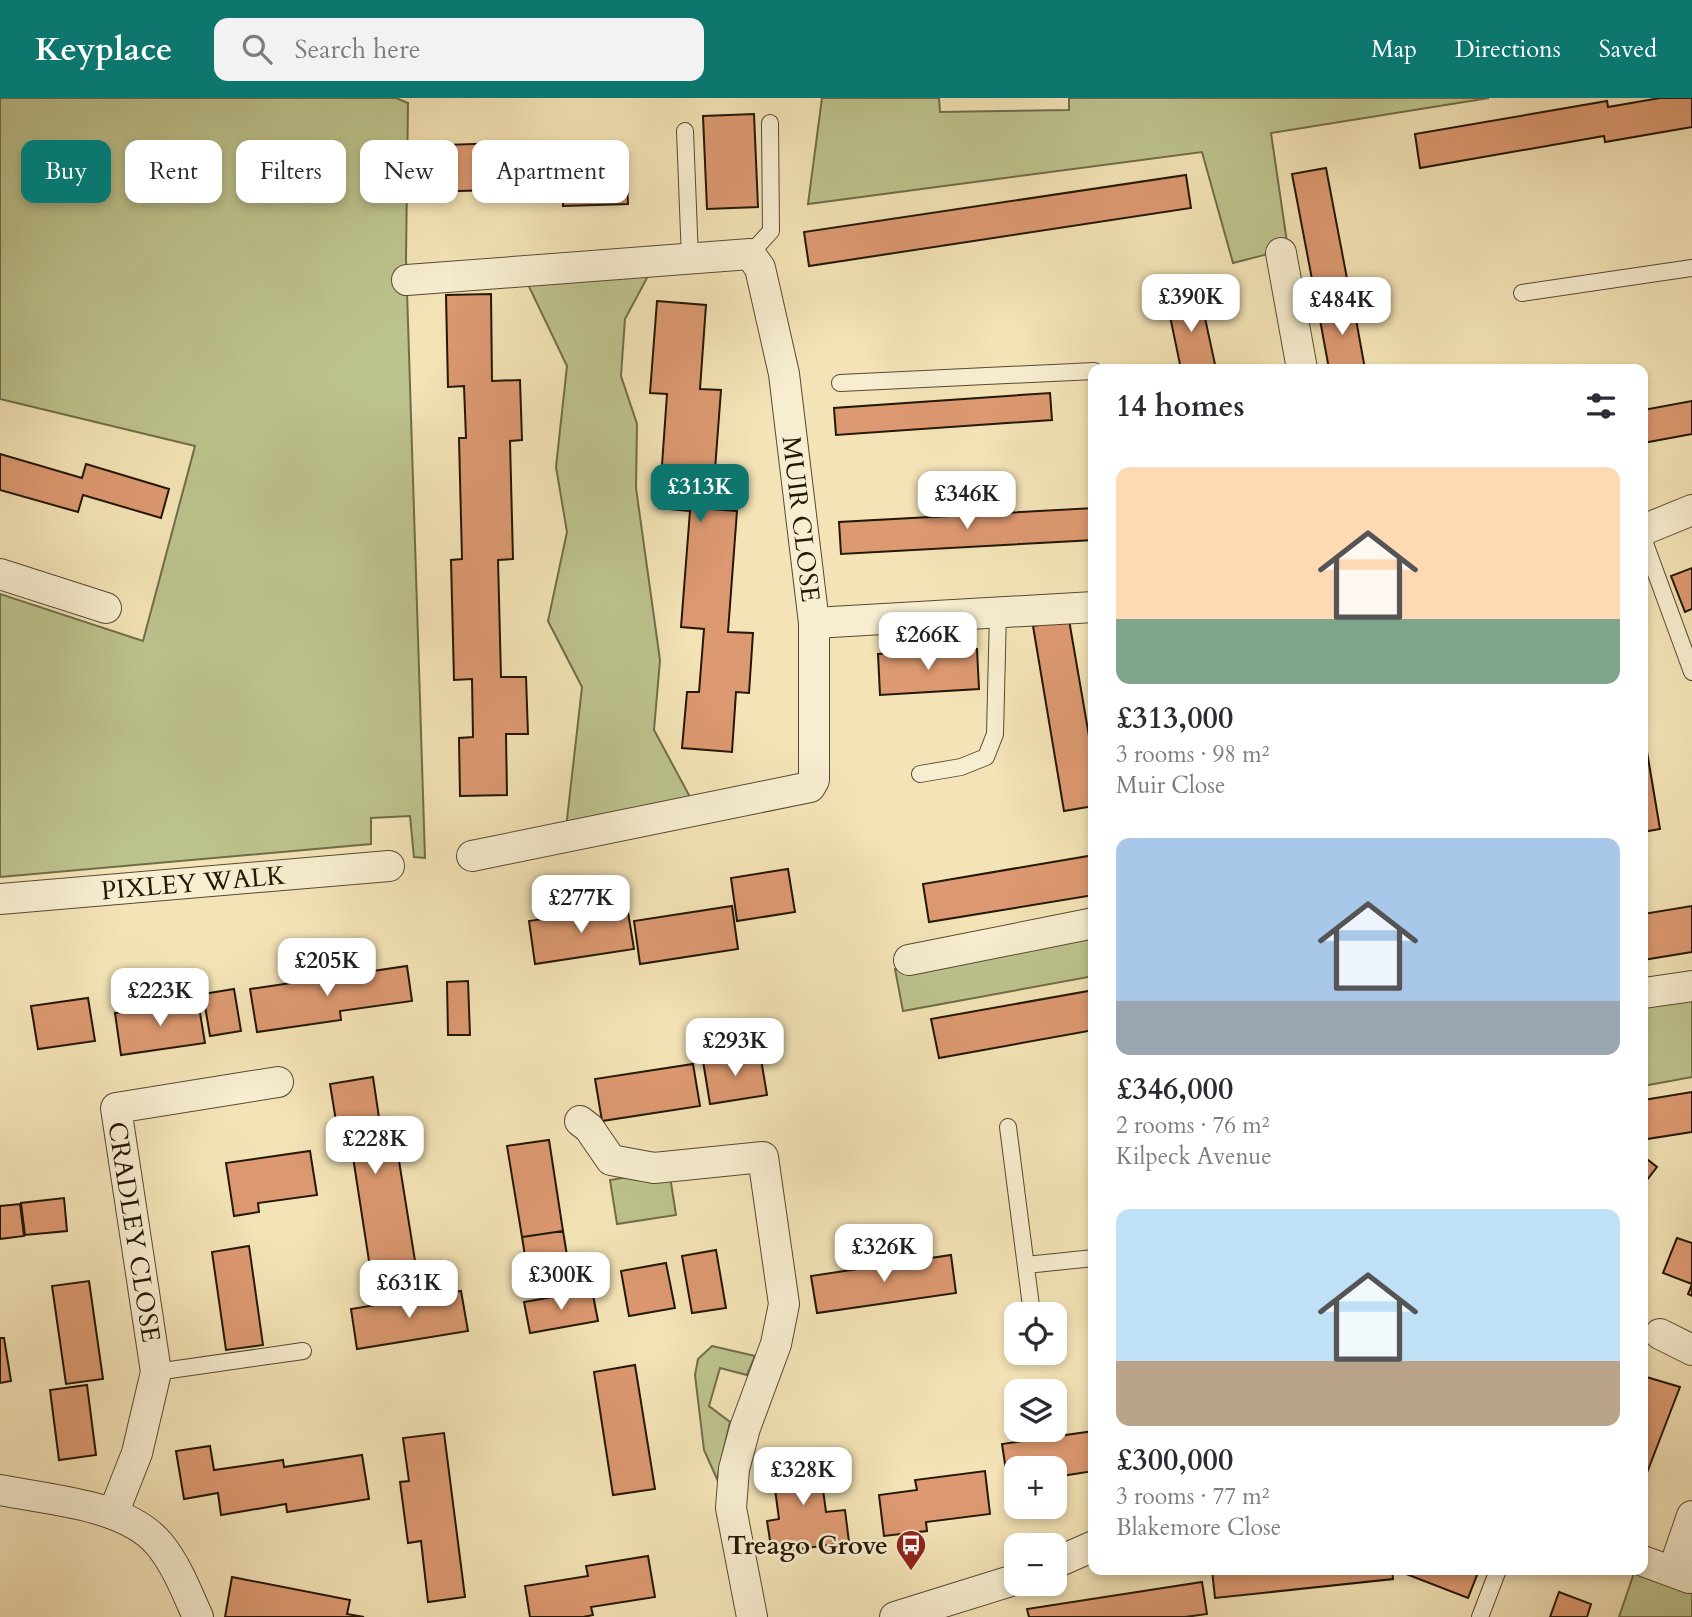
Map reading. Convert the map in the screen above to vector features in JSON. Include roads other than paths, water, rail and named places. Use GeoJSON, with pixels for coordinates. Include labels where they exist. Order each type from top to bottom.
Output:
{"type":"FeatureCollection","features":[{"type":"Feature","properties":{"kind":"street"},"geometry":{"type":"LineString","coordinates":[[1281,253],[1301,364]]}},
{"type":"Feature","properties":{"kind":"street"},"geometry":{"type":"LineString","coordinates":[[407,280],[750,254]]}},
{"type":"Feature","properties":{"kind":"street","name":"MUIR CLOSE"},"geometry":{"type":"LineString","coordinates":[[472,856],[810,787],[814,780],[814,623],[785,374],[760,268],[750,254]]}},
{"type":"Feature","properties":{"kind":"street"},"geometry":{"type":"LineString","coordinates":[[1648,528],[1692,510]]}},
{"type":"Feature","properties":{"kind":"street"},"geometry":{"type":"LineString","coordinates":[[0,573],[106,608]]}},
{"type":"Feature","properties":{"kind":"street"},"geometry":{"type":"LineString","coordinates":[[814,623],[1088,607]]}},
{"type":"Feature","properties":{"kind":"street","name":"PIXLEY WALK"},"geometry":{"type":"LineString","coordinates":[[0,899],[389,866]]}},
{"type":"Feature","properties":{"kind":"street"},"geometry":{"type":"LineString","coordinates":[[909,960],[1088,924]]}},
{"type":"Feature","properties":{"kind":"street"},"geometry":{"type":"LineString","coordinates":[[1648,992],[1692,986]]}},
{"type":"Feature","properties":{"kind":"street","name":"CRADLEY CLOSE"},"geometry":{"type":"LineString","coordinates":[[113,1514],[137,1453],[156,1372],[116,1108],[278,1082]]}},
{"type":"Feature","properties":{"kind":"street"},"geometry":{"type":"LineString","coordinates":[[580,1121],[589,1128],[611,1160],[654,1168],[763,1157],[784,1304],[776,1344],[744,1428],[734,1468],[731,1508],[752,1617]]}},
{"type":"Feature","properties":{"kind":"street"},"geometry":{"type":"LineString","coordinates":[[1660,1334],[1692,1350]]}},
{"type":"Feature","properties":{"kind":"street"},"geometry":{"type":"LineString","coordinates":[[0,1490],[113,1514],[142,1529],[160,1545],[198,1617]]}},
{"type":"Feature","properties":{"kind":"street"},"geometry":{"type":"LineString","coordinates":[[1648,1563],[1682,1575],[1692,1516]]}},
{"type":"Feature","properties":{"kind":"street"},"geometry":{"type":"LineString","coordinates":[[1067,1558],[1088,1549]]}},
{"type":"Feature","properties":{"kind":"street"},"geometry":{"type":"LineString","coordinates":[[912,1615],[1004,1583]]}},
{"type":"Feature","properties":{"kind":"lane"},"geometry":{"type":"LineString","coordinates":[[750,254],[771,231],[770,122]]}},
{"type":"Feature","properties":{"kind":"lane"},"geometry":{"type":"LineString","coordinates":[[685,131],[690,259]]}},
{"type":"Feature","properties":{"kind":"lane"},"geometry":{"type":"LineString","coordinates":[[1522,293],[1692,268]]}},
{"type":"Feature","properties":{"kind":"lane"},"geometry":{"type":"LineString","coordinates":[[840,383],[1088,371]]}},
{"type":"Feature","properties":{"kind":"lane"},"geometry":{"type":"LineString","coordinates":[[1648,552],[1692,672]]}},
{"type":"Feature","properties":{"kind":"lane"},"geometry":{"type":"LineString","coordinates":[[920,774],[961,767],[986,757],[995,734],[999,612]]}},
{"type":"Feature","properties":{"kind":"lane"},"geometry":{"type":"LineString","coordinates":[[1008,1127],[1031,1302]]}},
{"type":"Feature","properties":{"kind":"lane"},"geometry":{"type":"LineString","coordinates":[[1026,1265],[1088,1259]]}},
{"type":"Feature","properties":{"kind":"lane"},"geometry":{"type":"LineString","coordinates":[[156,1372],[303,1351]]}},
{"type":"Feature","properties":{"kind":"lane"},"geometry":{"type":"LineString","coordinates":[[1480,1617],[1496,1575]]}},
{"type":"Feature","properties":{"kind":"place","name":"Treago Grove"},"geometry":{"type":"Point","coordinates":[911,1572]}}]}
